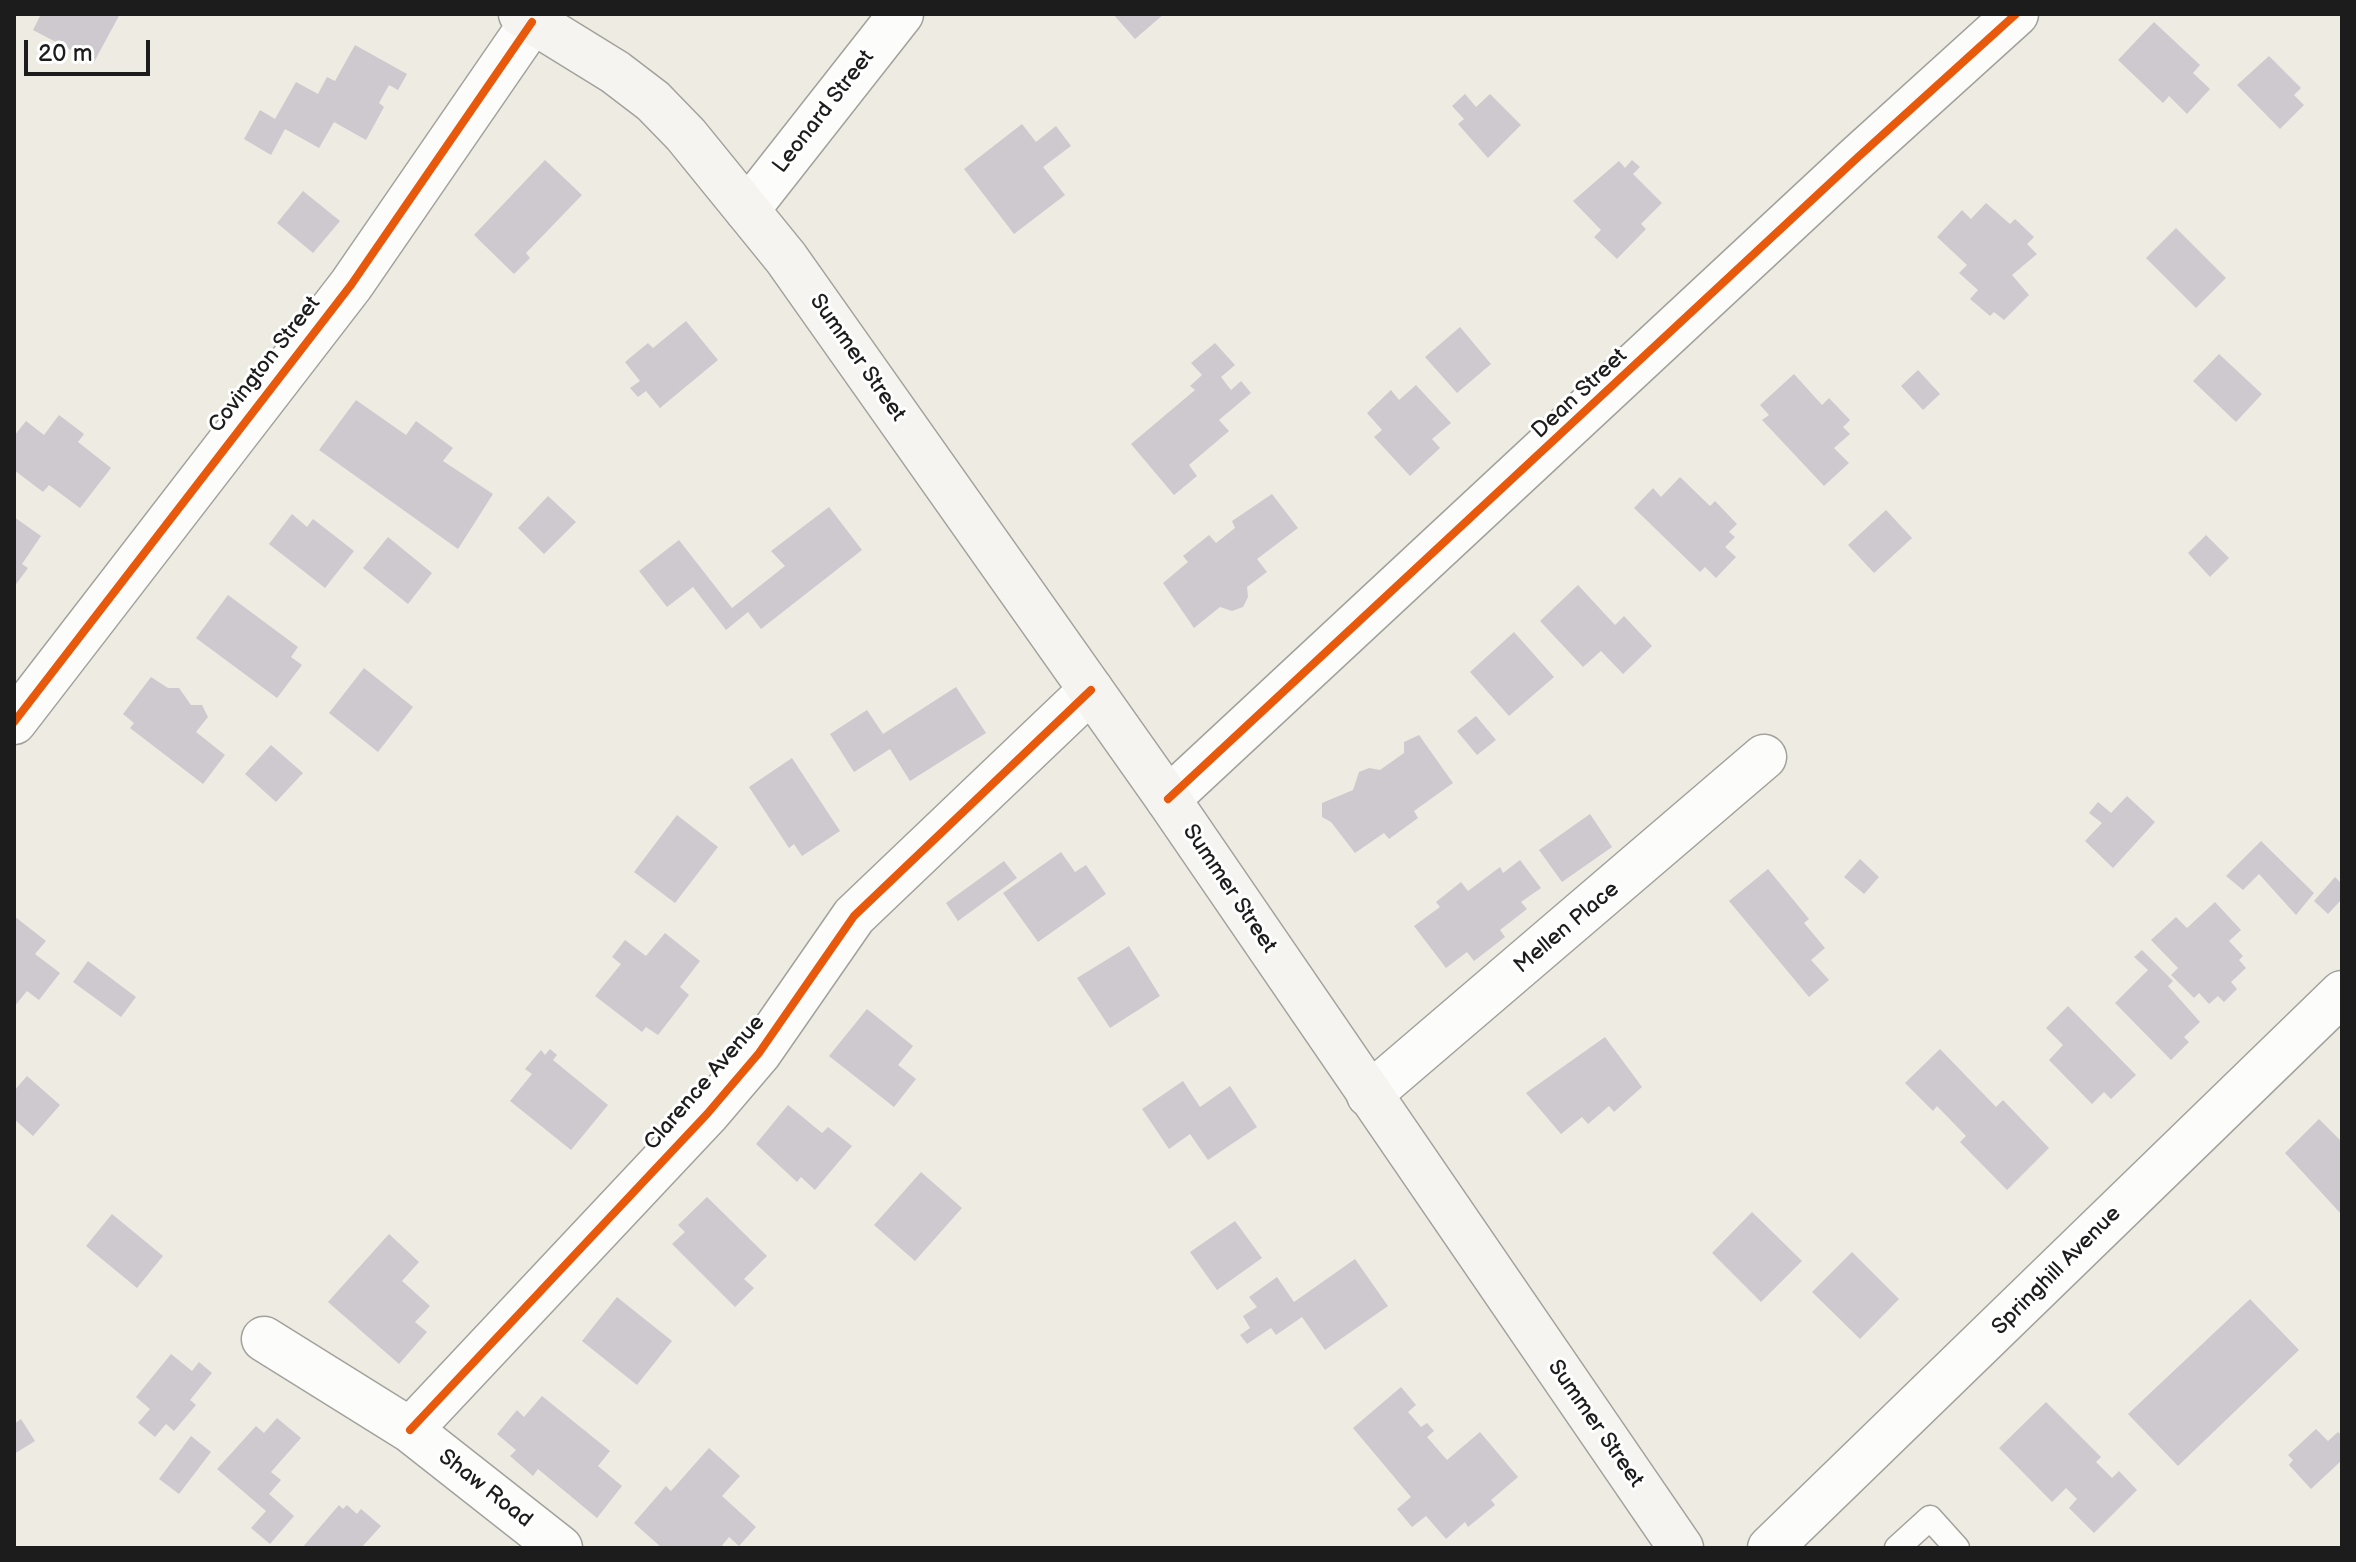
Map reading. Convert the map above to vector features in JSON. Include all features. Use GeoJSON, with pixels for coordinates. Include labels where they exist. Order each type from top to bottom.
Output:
{"type":"FeatureCollection","features":[{"type":"Feature","properties":{"kind":"main road","name":"Summer Street"},"geometry":{"type":"LineString","coordinates":[[527,18],[615,72],[653,101],[686,135],[827,314],[1168,799],[1681,1548]]}},
{"type":"Feature","properties":{"kind":"street","name":"Leonard Street"},"geometry":{"type":"LineString","coordinates":[[747,210],[901,14]]}},
{"type":"Feature","properties":{"kind":"street","name":"Dean Street"},"geometry":{"type":"LineString","coordinates":[[1168,799],[1868,147],[2016,14]]}},
{"type":"Feature","properties":{"kind":"street","name":"Covington Street"},"geometry":{"type":"LineString","coordinates":[[14,722],[351,285],[527,18]]}},
{"type":"Feature","properties":{"kind":"street","name":"Clarence Avenue"},"geometry":{"type":"LineString","coordinates":[[410,1430],[707,1114],[759,1053],[854,916],[1091,690]]}},
{"type":"Feature","properties":{"kind":"street","name":"Mellen Place"},"geometry":{"type":"LineString","coordinates":[[1369,1095],[1764,757]]}},
{"type":"Feature","properties":{"kind":"street","name":"Springhill Avenue"},"geometry":{"type":"LineString","coordinates":[[1770,1548],[2342,993]]}},
{"type":"Feature","properties":{"kind":"street","name":"Shaw Road"},"geometry":{"type":"LineString","coordinates":[[264,1339],[410,1430],[560,1548]]}},
{"type":"Feature","properties":{"kind":"lane"},"geometry":{"type":"LineString","coordinates":[[1897,1548],[1930,1518],[1957,1548]]}},
{"type":"Feature","properties":{"kind":"building"},"geometry":{"type":"Polygon","coordinates":[[[41,14],[120,14],[94,62],[33,30],[41,14]]]}},
{"type":"Feature","properties":{"kind":"building"},"geometry":{"type":"Polygon","coordinates":[[[1113,14],[1164,14],[1135,39],[1113,14]]]}},
{"type":"Feature","properties":{"kind":"building"},"geometry":{"type":"Polygon","coordinates":[[[2154,22],[2200,65],[2193,73],[2210,89],[2187,114],[2169,96],[2163,103],[2118,60],[2154,22]]]}},
{"type":"Feature","properties":{"kind":"building"},"geometry":{"type":"Polygon","coordinates":[[[355,45],[407,74],[398,90],[389,85],[379,103],[384,107],[366,140],[334,122],[319,148],[285,129],[271,155],[244,139],[260,110],[275,119],[296,82],[318,94],[327,77],[335,81],[355,45]]]}},
{"type":"Feature","properties":{"kind":"building"},"geometry":{"type":"Polygon","coordinates":[[[2269,56],[2301,88],[2294,95],[2304,105],[2280,129],[2237,85],[2269,56]]]}},
{"type":"Feature","properties":{"kind":"building"},"geometry":{"type":"Polygon","coordinates":[[[1465,94],[1476,107],[1490,94],[1521,125],[1488,158],[1458,124],[1464,119],[1452,106],[1465,94]]]}},
{"type":"Feature","properties":{"kind":"building"},"geometry":{"type":"Polygon","coordinates":[[[1022,124],[1036,142],[1056,126],[1071,146],[1043,167],[1065,195],[1014,234],[964,169],[1022,124]]]}},
{"type":"Feature","properties":{"kind":"building"},"geometry":{"type":"Polygon","coordinates":[[[545,160],[582,195],[526,253],[530,258],[514,274],[474,235],[545,160]]]}},
{"type":"Feature","properties":{"kind":"building"},"geometry":{"type":"Polygon","coordinates":[[[1632,160],[1640,167],[1633,174],[1662,203],[1641,224],[1646,229],[1617,259],[1594,237],[1601,230],[1573,201],[1619,161],[1625,168],[1632,160]]]}},
{"type":"Feature","properties":{"kind":"building"},"geometry":{"type":"Polygon","coordinates":[[[303,191],[340,221],[313,253],[277,223],[303,191]]]}},
{"type":"Feature","properties":{"kind":"building"},"geometry":{"type":"Polygon","coordinates":[[[1986,203],[2010,224],[2015,219],[2034,237],[2027,244],[2037,254],[2012,275],[2029,295],[2004,320],[1994,312],[1990,316],[1970,299],[1978,290],[1959,273],[1967,265],[1937,237],[1962,210],[1971,219],[1986,203]]]}},
{"type":"Feature","properties":{"kind":"building"},"geometry":{"type":"Polygon","coordinates":[[[2176,228],[2226,278],[2196,308],[2146,258],[2176,228]]]}},
{"type":"Feature","properties":{"kind":"building"},"geometry":{"type":"Polygon","coordinates":[[[686,321],[718,360],[660,408],[646,391],[638,397],[630,388],[640,381],[625,362],[648,343],[653,348],[686,321]]]}},
{"type":"Feature","properties":{"kind":"building"},"geometry":{"type":"Polygon","coordinates":[[[1460,327],[1491,364],[1457,393],[1425,357],[1460,327]]]}},
{"type":"Feature","properties":{"kind":"building"},"geometry":{"type":"Polygon","coordinates":[[[1215,343],[1235,365],[1221,377],[1231,390],[1241,381],[1251,393],[1219,420],[1229,431],[1189,465],[1197,476],[1174,495],[1131,444],[1195,390],[1190,386],[1202,375],[1191,363],[1215,343]]]}},
{"type":"Feature","properties":{"kind":"building"},"geometry":{"type":"Polygon","coordinates":[[[2219,354],[2262,394],[2236,422],[2193,381],[2219,354]]]}},
{"type":"Feature","properties":{"kind":"building"},"geometry":{"type":"Polygon","coordinates":[[[1918,370],[1940,394],[1923,410],[1901,386],[1918,370]]]}},
{"type":"Feature","properties":{"kind":"building"},"geometry":{"type":"Polygon","coordinates":[[[1794,374],[1822,405],[1829,398],[1850,420],[1843,427],[1850,434],[1834,448],[1849,463],[1824,486],[1762,420],[1769,415],[1760,405],[1794,374]]]}},
{"type":"Feature","properties":{"kind":"building"},"geometry":{"type":"Polygon","coordinates":[[[1416,385],[1451,423],[1432,439],[1440,448],[1410,476],[1374,437],[1382,430],[1367,413],[1391,390],[1399,400],[1416,385]]]}},
{"type":"Feature","properties":{"kind":"building"},"geometry":{"type":"Polygon","coordinates":[[[356,400],[406,435],[416,421],[453,448],[443,461],[493,494],[458,549],[319,450],[356,400]]]}},
{"type":"Feature","properties":{"kind":"building"},"geometry":{"type":"Polygon","coordinates":[[[59,415],[84,434],[78,442],[111,468],[80,508],[49,485],[43,492],[14,470],[14,436],[26,421],[44,435],[59,415]]]}},
{"type":"Feature","properties":{"kind":"building"},"geometry":{"type":"Polygon","coordinates":[[[1680,477],[1710,506],[1715,501],[1737,524],[1729,532],[1735,537],[1725,547],[1736,557],[1716,578],[1705,567],[1700,572],[1634,508],[1653,488],[1661,497],[1680,477]]]}},
{"type":"Feature","properties":{"kind":"building"},"geometry":{"type":"Polygon","coordinates":[[[1272,494],[1298,528],[1257,559],[1267,572],[1247,587],[1248,597],[1243,607],[1232,611],[1220,607],[1194,628],[1163,583],[1188,562],[1183,556],[1209,535],[1216,543],[1235,528],[1232,521],[1272,494]]]}},
{"type":"Feature","properties":{"kind":"building"},"geometry":{"type":"Polygon","coordinates":[[[548,496],[576,522],[544,554],[518,528],[548,496]]]}},
{"type":"Feature","properties":{"kind":"building"},"geometry":{"type":"Polygon","coordinates":[[[829,507],[862,550],[761,629],[748,612],[726,630],[693,587],[667,607],[639,571],[679,540],[732,608],[785,566],[771,551],[829,507]]]}},
{"type":"Feature","properties":{"kind":"building"},"geometry":{"type":"Polygon","coordinates":[[[1886,510],[1912,538],[1874,573],[1848,545],[1886,510]]]}},
{"type":"Feature","properties":{"kind":"building"},"geometry":{"type":"Polygon","coordinates":[[[292,514],[307,527],[313,519],[354,551],[325,588],[269,544],[292,514]]]}},
{"type":"Feature","properties":{"kind":"building"},"geometry":{"type":"Polygon","coordinates":[[[14,517],[41,536],[22,564],[28,568],[14,587],[14,517]]]}},
{"type":"Feature","properties":{"kind":"building"},"geometry":{"type":"Polygon","coordinates":[[[2206,535],[2229,558],[2210,577],[2188,553],[2206,535]]]}},
{"type":"Feature","properties":{"kind":"building"},"geometry":{"type":"Polygon","coordinates":[[[388,537],[432,573],[408,604],[363,568],[388,537]]]}},
{"type":"Feature","properties":{"kind":"building"},"geometry":{"type":"Polygon","coordinates":[[[1578,585],[1615,625],[1624,616],[1652,646],[1623,674],[1601,651],[1583,667],[1540,621],[1578,585]]]}},
{"type":"Feature","properties":{"kind":"building"},"geometry":{"type":"Polygon","coordinates":[[[228,595],[298,647],[291,657],[302,665],[277,698],[196,638],[228,595]]]}},
{"type":"Feature","properties":{"kind":"building"},"geometry":{"type":"Polygon","coordinates":[[[1514,632],[1554,677],[1509,716],[1470,672],[1514,632]]]}},
{"type":"Feature","properties":{"kind":"building"},"geometry":{"type":"Polygon","coordinates":[[[364,668],[413,707],[378,752],[329,713],[364,668]]]}},
{"type":"Feature","properties":{"kind":"building"},"geometry":{"type":"Polygon","coordinates":[[[151,677],[168,688],[179,688],[191,705],[202,705],[208,717],[196,732],[225,755],[203,784],[130,728],[134,723],[123,714],[151,677]]]}},
{"type":"Feature","properties":{"kind":"building"},"geometry":{"type":"Polygon","coordinates":[[[956,687],[986,733],[910,781],[890,749],[854,772],[830,734],[867,710],[883,734],[956,687]]]}},
{"type":"Feature","properties":{"kind":"building"},"geometry":{"type":"Polygon","coordinates":[[[1476,716],[1496,740],[1477,755],[1457,731],[1476,716]]]}},
{"type":"Feature","properties":{"kind":"building"},"geometry":{"type":"Polygon","coordinates":[[[1419,735],[1453,783],[1414,811],[1418,818],[1389,839],[1384,833],[1355,853],[1331,822],[1322,817],[1322,803],[1353,790],[1359,772],[1369,768],[1380,770],[1404,753],[1404,742],[1419,735]]]}},
{"type":"Feature","properties":{"kind":"building"},"geometry":{"type":"Polygon","coordinates":[[[271,745],[303,773],[276,802],[245,774],[271,745]]]}},
{"type":"Feature","properties":{"kind":"building"},"geometry":{"type":"Polygon","coordinates":[[[792,758],[840,831],[802,856],[794,844],[789,848],[749,787],[792,758]]]}},
{"type":"Feature","properties":{"kind":"building"},"geometry":{"type":"Polygon","coordinates":[[[2127,796],[2155,822],[2113,868],[2085,841],[2102,823],[2089,813],[2098,802],[2111,813],[2127,796]]]}},
{"type":"Feature","properties":{"kind":"building"},"geometry":{"type":"Polygon","coordinates":[[[1590,814],[1612,847],[1562,882],[1539,850],[1590,814]]]}},
{"type":"Feature","properties":{"kind":"building"},"geometry":{"type":"Polygon","coordinates":[[[677,815],[718,847],[675,903],[634,872],[677,815]]]}},
{"type":"Feature","properties":{"kind":"building"},"geometry":{"type":"Polygon","coordinates":[[[2261,841],[2314,893],[2296,915],[2259,874],[2243,890],[2226,876],[2261,841]]]}},
{"type":"Feature","properties":{"kind":"building"},"geometry":{"type":"Polygon","coordinates":[[[1061,852],[1075,872],[1086,865],[1106,894],[1038,942],[1003,893],[1061,852]]]}},
{"type":"Feature","properties":{"kind":"building"},"geometry":{"type":"Polygon","coordinates":[[[1860,859],[1879,877],[1864,894],[1844,877],[1860,859]]]}},
{"type":"Feature","properties":{"kind":"building"},"geometry":{"type":"Polygon","coordinates":[[[1520,860],[1541,888],[1521,902],[1527,909],[1500,930],[1505,937],[1474,961],[1467,952],[1446,968],[1414,926],[1440,907],[1436,902],[1461,882],[1468,891],[1500,867],[1503,873],[1520,860]]]}},
{"type":"Feature","properties":{"kind":"building"},"geometry":{"type":"Polygon","coordinates":[[[1004,861],[1017,878],[958,921],[946,903],[1004,861]]]}},
{"type":"Feature","properties":{"kind":"building"},"geometry":{"type":"Polygon","coordinates":[[[1768,869],[1809,919],[1804,923],[1825,948],[1811,960],[1829,980],[1809,997],[1729,901],[1768,869]]]}},
{"type":"Feature","properties":{"kind":"building"},"geometry":{"type":"Polygon","coordinates":[[[2335,877],[2342,884],[2342,899],[2328,914],[2314,901],[2335,877]]]}},
{"type":"Feature","properties":{"kind":"building"},"geometry":{"type":"Polygon","coordinates":[[[2215,902],[2241,930],[2229,941],[2243,956],[2239,960],[2246,968],[2231,982],[2237,989],[2224,1002],[2218,996],[2209,1004],[2199,993],[2194,998],[2171,975],[2178,968],[2151,940],[2176,917],[2187,928],[2215,902]]]}},
{"type":"Feature","properties":{"kind":"building"},"geometry":{"type":"Polygon","coordinates":[[[14,916],[46,941],[35,954],[60,973],[39,1000],[27,991],[14,1007],[14,916]]]}},
{"type":"Feature","properties":{"kind":"building"},"geometry":{"type":"Polygon","coordinates":[[[665,933],[700,961],[680,987],[689,995],[658,1035],[646,1027],[642,1032],[595,996],[621,964],[612,957],[625,940],[646,956],[665,933]]]}},
{"type":"Feature","properties":{"kind":"building"},"geometry":{"type":"Polygon","coordinates":[[[1129,946],[1160,996],[1110,1028],[1077,978],[1129,946]]]}},
{"type":"Feature","properties":{"kind":"building"},"geometry":{"type":"Polygon","coordinates":[[[2142,950],[2173,981],[2168,986],[2200,1022],[2184,1037],[2189,1042],[2171,1060],[2115,1003],[2148,970],[2134,957],[2142,950]]]}},
{"type":"Feature","properties":{"kind":"building"},"geometry":{"type":"Polygon","coordinates":[[[88,961],[136,997],[121,1017],[73,982],[88,961]]]}},
{"type":"Feature","properties":{"kind":"building"},"geometry":{"type":"Polygon","coordinates":[[[2068,1006],[2136,1075],[2111,1099],[2104,1092],[2092,1104],[2049,1060],[2063,1045],[2046,1028],[2068,1006]]]}},
{"type":"Feature","properties":{"kind":"building"},"geometry":{"type":"Polygon","coordinates":[[[867,1009],[913,1046],[898,1065],[916,1079],[894,1107],[829,1056],[867,1009]]]}},
{"type":"Feature","properties":{"kind":"building"},"geometry":{"type":"Polygon","coordinates":[[[1605,1037],[1642,1087],[1614,1112],[1609,1106],[1588,1124],[1582,1117],[1561,1134],[1526,1093],[1605,1037]]]}},
{"type":"Feature","properties":{"kind":"building"},"geometry":{"type":"Polygon","coordinates":[[[550,1049],[557,1055],[553,1060],[608,1105],[571,1150],[510,1101],[532,1074],[525,1069],[541,1050],[545,1055],[550,1049]]]}},
{"type":"Feature","properties":{"kind":"building"},"geometry":{"type":"Polygon","coordinates":[[[1940,1049],[1996,1107],[2003,1100],[2049,1148],[2007,1190],[1960,1142],[1966,1136],[1937,1106],[1933,1111],[1905,1083],[1940,1049]]]}},
{"type":"Feature","properties":{"kind":"building"},"geometry":{"type":"Polygon","coordinates":[[[27,1076],[60,1105],[33,1136],[14,1119],[14,1091],[27,1076]]]}},
{"type":"Feature","properties":{"kind":"building"},"geometry":{"type":"Polygon","coordinates":[[[1183,1081],[1200,1107],[1230,1086],[1257,1127],[1208,1160],[1190,1134],[1169,1149],[1142,1109],[1183,1081]]]}},
{"type":"Feature","properties":{"kind":"building"},"geometry":{"type":"Polygon","coordinates":[[[788,1105],[822,1133],[828,1127],[852,1146],[815,1190],[801,1177],[797,1182],[756,1144],[788,1105]]]}},
{"type":"Feature","properties":{"kind":"building"},"geometry":{"type":"Polygon","coordinates":[[[2319,1119],[2342,1142],[2342,1215],[2285,1153],[2319,1119]]]}},
{"type":"Feature","properties":{"kind":"building"},"geometry":{"type":"Polygon","coordinates":[[[921,1172],[962,1208],[915,1261],[874,1225],[921,1172]]]}},
{"type":"Feature","properties":{"kind":"building"},"geometry":{"type":"Polygon","coordinates":[[[707,1197],[767,1256],[744,1279],[754,1288],[735,1307],[672,1244],[685,1232],[678,1225],[707,1197]]]}},
{"type":"Feature","properties":{"kind":"building"},"geometry":{"type":"Polygon","coordinates":[[[1752,1212],[1802,1261],[1761,1302],[1712,1253],[1752,1212]]]}},
{"type":"Feature","properties":{"kind":"building"},"geometry":{"type":"Polygon","coordinates":[[[112,1214],[163,1256],[137,1288],[86,1246],[112,1214]]]}},
{"type":"Feature","properties":{"kind":"building"},"geometry":{"type":"Polygon","coordinates":[[[1235,1221],[1262,1258],[1217,1290],[1190,1252],[1235,1221]]]}},
{"type":"Feature","properties":{"kind":"building"},"geometry":{"type":"Polygon","coordinates":[[[389,1234],[419,1262],[402,1281],[430,1306],[415,1322],[427,1332],[399,1364],[328,1302],[389,1234]]]}},
{"type":"Feature","properties":{"kind":"building"},"geometry":{"type":"Polygon","coordinates":[[[1852,1252],[1899,1299],[1860,1339],[1812,1292],[1852,1252]]]}},
{"type":"Feature","properties":{"kind":"building"},"geometry":{"type":"Polygon","coordinates":[[[1355,1259],[1388,1306],[1325,1350],[1302,1317],[1276,1335],[1271,1328],[1247,1344],[1240,1335],[1250,1328],[1243,1316],[1257,1307],[1249,1297],[1277,1277],[1294,1302],[1355,1259]]]}},
{"type":"Feature","properties":{"kind":"building"},"geometry":{"type":"Polygon","coordinates":[[[617,1297],[672,1341],[637,1385],[582,1341],[617,1297]]]}},
{"type":"Feature","properties":{"kind":"building"},"geometry":{"type":"Polygon","coordinates":[[[2250,1299],[2299,1350],[2178,1466],[2128,1414],[2250,1299]]]}},
{"type":"Feature","properties":{"kind":"building"},"geometry":{"type":"Polygon","coordinates":[[[171,1354],[192,1371],[199,1362],[212,1373],[190,1400],[196,1405],[174,1431],[166,1424],[155,1437],[138,1423],[150,1409],[136,1397],[171,1354]]]}},
{"type":"Feature","properties":{"kind":"building"},"geometry":{"type":"Polygon","coordinates":[[[1401,1387],[1416,1405],[1408,1412],[1421,1427],[1427,1423],[1434,1431],[1427,1437],[1447,1460],[1480,1432],[1518,1477],[1491,1500],[1495,1505],[1468,1527],[1465,1522],[1446,1539],[1426,1516],[1412,1527],[1397,1509],[1411,1497],[1353,1428],[1401,1387]]]}},
{"type":"Feature","properties":{"kind":"building"},"geometry":{"type":"Polygon","coordinates":[[[542,1396],[610,1451],[598,1466],[622,1486],[597,1518],[538,1469],[533,1476],[510,1456],[516,1450],[497,1434],[517,1410],[524,1417],[542,1396]]]}},
{"type":"Feature","properties":{"kind":"building"},"geometry":{"type":"Polygon","coordinates":[[[2046,1402],[2101,1457],[2096,1462],[2112,1478],[2119,1471],[2137,1490],[2094,1533],[2069,1508],[2077,1499],[2066,1488],[2052,1502],[1999,1448],[2046,1402]]]}},
{"type":"Feature","properties":{"kind":"building"},"geometry":{"type":"Polygon","coordinates":[[[277,1418],[301,1438],[271,1472],[281,1480],[269,1494],[294,1516],[270,1544],[251,1528],[266,1511],[217,1469],[256,1426],[264,1433],[277,1418]]]}},
{"type":"Feature","properties":{"kind":"building"},"geometry":{"type":"Polygon","coordinates":[[[21,1419],[35,1441],[14,1454],[14,1424],[21,1419]]]}},
{"type":"Feature","properties":{"kind":"building"},"geometry":{"type":"Polygon","coordinates":[[[2316,1429],[2328,1441],[2338,1432],[2342,1436],[2342,1460],[2311,1489],[2289,1465],[2293,1460],[2288,1455],[2316,1429]]]}},
{"type":"Feature","properties":{"kind":"building"},"geometry":{"type":"Polygon","coordinates":[[[191,1436],[211,1452],[179,1494],[159,1479],[191,1436]]]}},
{"type":"Feature","properties":{"kind":"building"},"geometry":{"type":"Polygon","coordinates":[[[709,1448],[740,1476],[722,1496],[756,1527],[739,1546],[729,1537],[720,1548],[662,1548],[634,1523],[666,1486],[671,1491],[709,1448]]]}},
{"type":"Feature","properties":{"kind":"building"},"geometry":{"type":"Polygon","coordinates":[[[339,1505],[343,1509],[347,1505],[357,1514],[361,1509],[381,1526],[361,1548],[302,1548],[339,1505]]]}},
{"type":"Feature","properties":{"kind":"cycle path"},"geometry":{"type":"LineString","coordinates":[[1168,799],[2016,14]]}},
{"type":"Feature","properties":{"kind":"cycle path"},"geometry":{"type":"LineString","coordinates":[[14,722],[351,285],[532,22]]}},
{"type":"Feature","properties":{"kind":"cycle path"},"geometry":{"type":"LineString","coordinates":[[410,1430],[707,1114],[759,1053],[854,916],[1091,690]]}}]}
